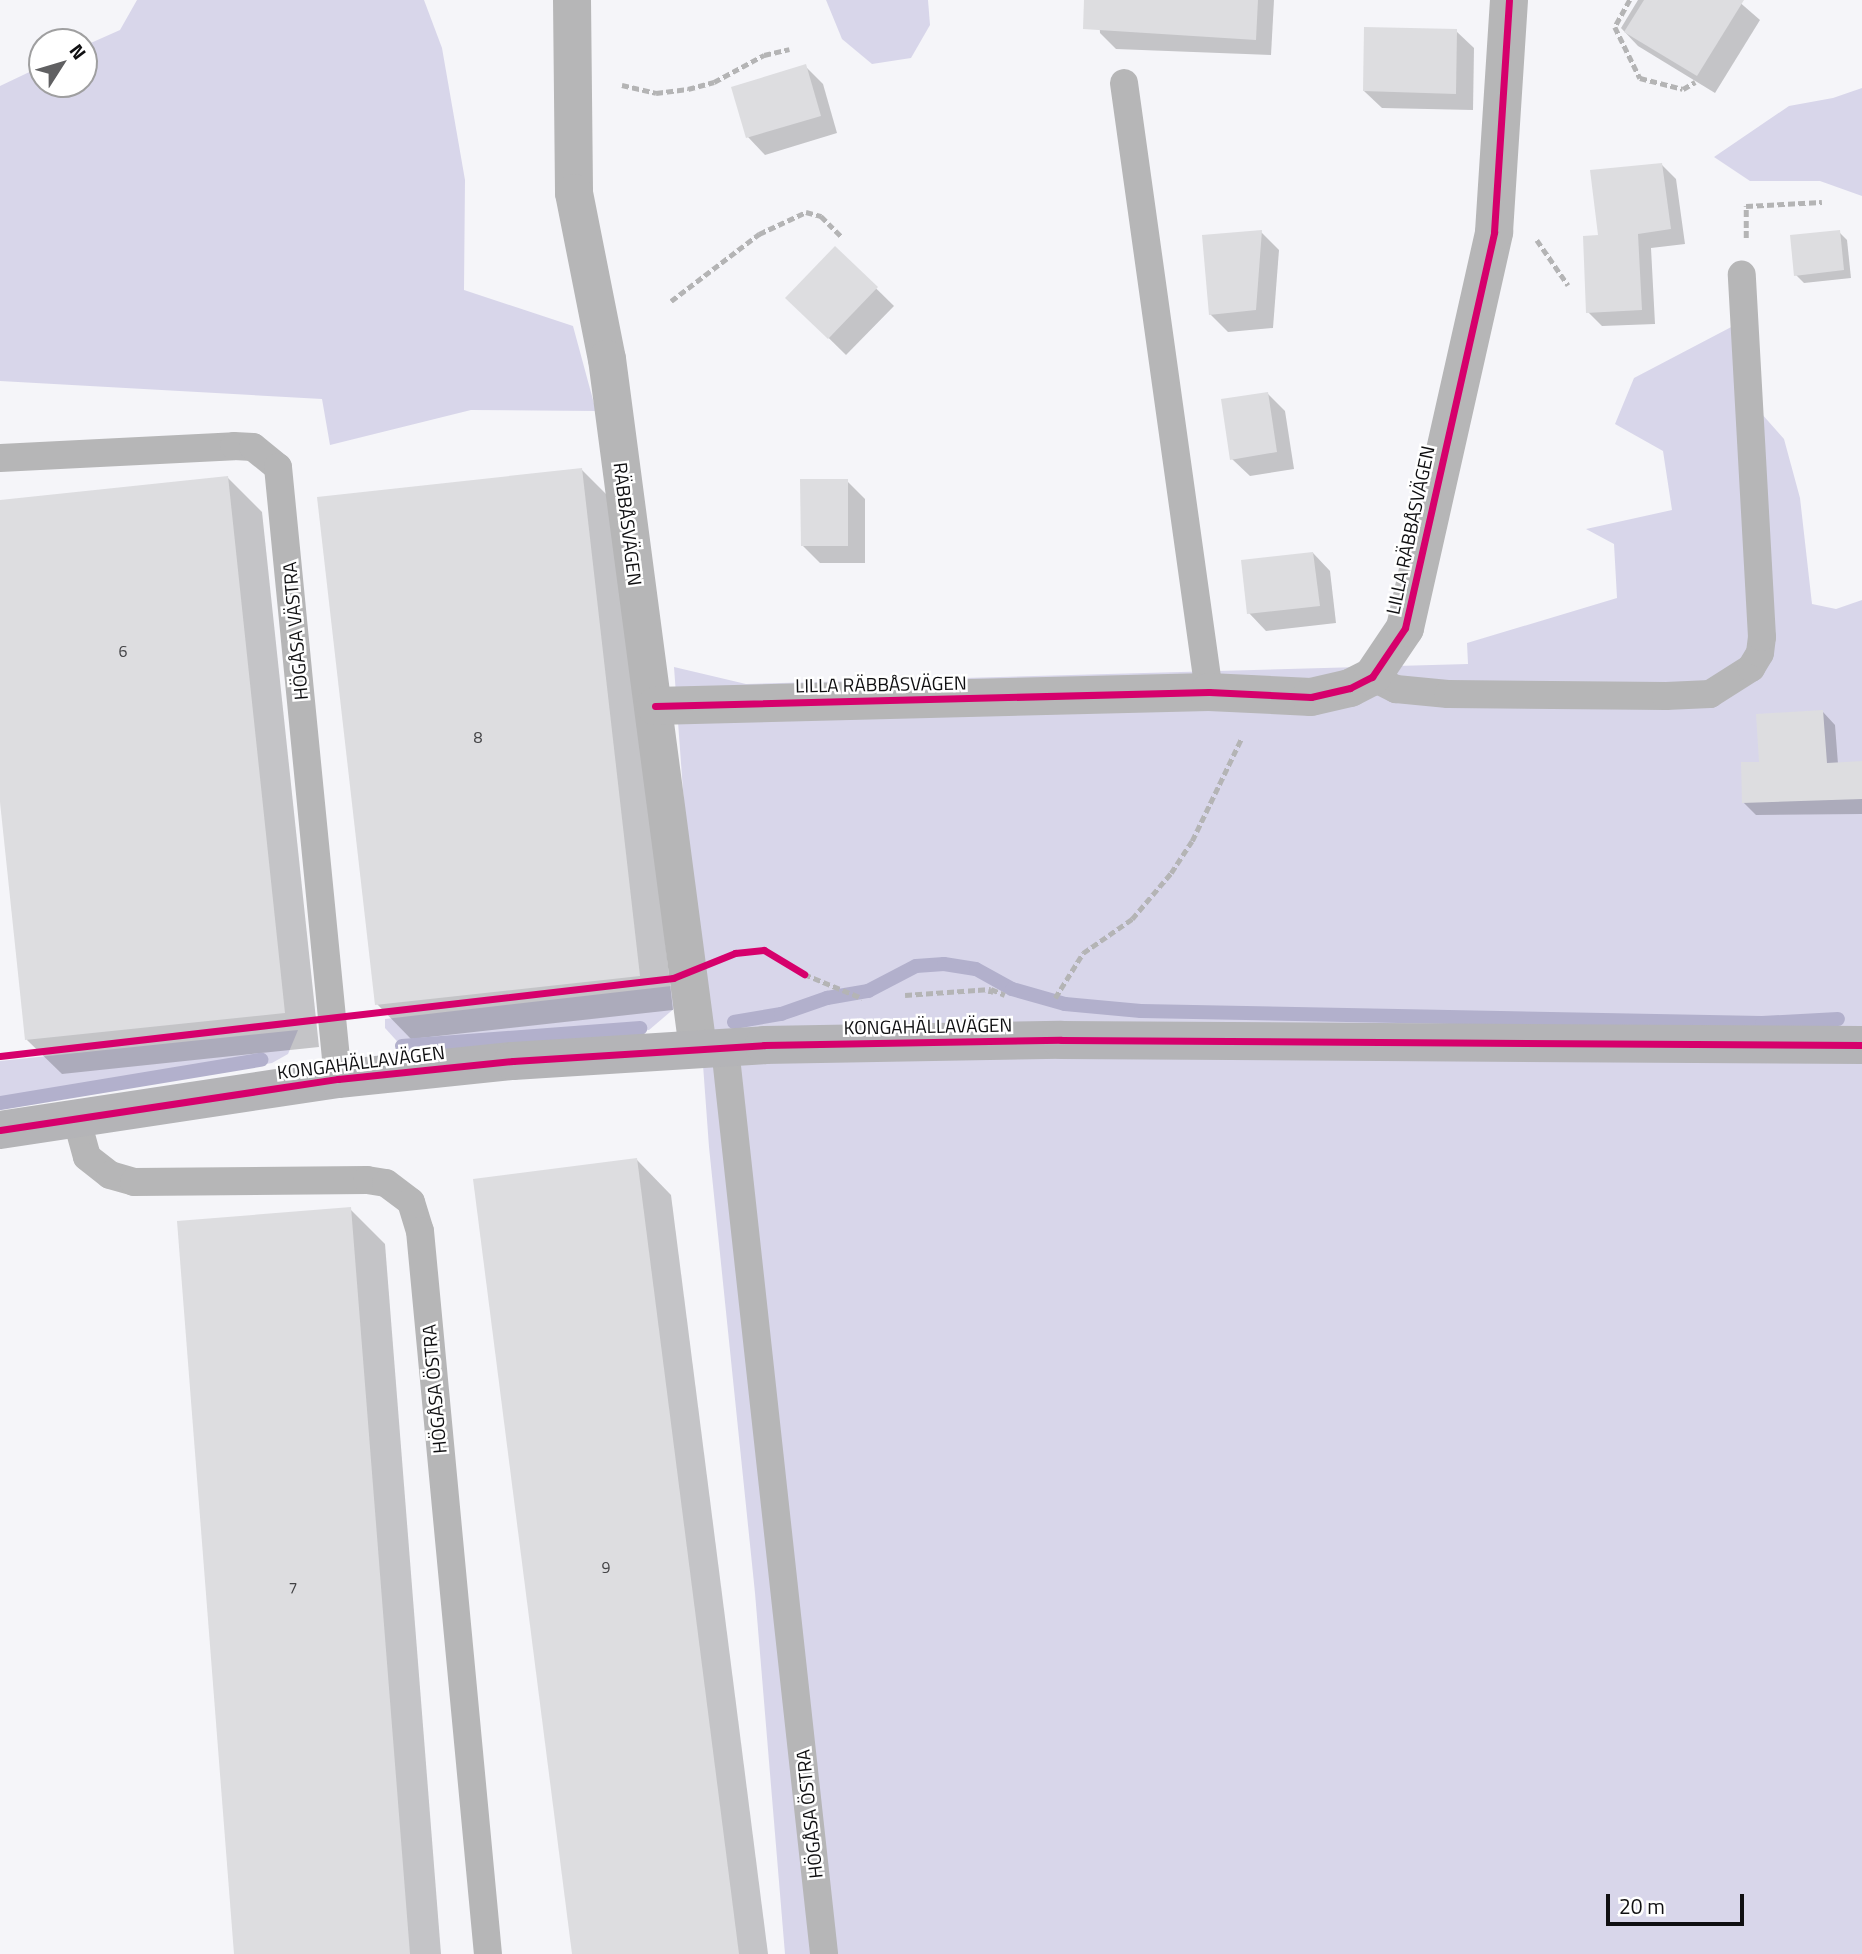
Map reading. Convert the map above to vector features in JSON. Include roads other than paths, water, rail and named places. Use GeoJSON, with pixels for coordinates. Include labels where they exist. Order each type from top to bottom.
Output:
{"type":"FeatureCollection","features":[{"type":"Feature","properties":{"kind":"street","name":"RÄBBÅSVÄGEN"},"geometry":{"type":"LineString","coordinates":[[572,0],[574,193],[607,359],[654,706],[711,1048]]}},
{"type":"Feature","properties":{"kind":"street","name":"LILLA RÄBBÅSVÄGEN"},"geometry":{"type":"LineString","coordinates":[[654,706],[1209,692],[1311,697],[1350,688],[1372,677],[1405,628],[1494,232],[1509,0]]}},
{"type":"Feature","properties":{"kind":"street","name":"KONGAHÄLLAVÄGEN"},"geometry":{"type":"LineString","coordinates":[[0,1130],[338,1079],[711,1048],[953,1040],[1862,1045]]}},
{"type":"Feature","properties":{"kind":"lane"},"geometry":{"type":"LineString","coordinates":[[1124,83],[1209,692]]}},
{"type":"Feature","properties":{"kind":"lane"},"geometry":{"type":"LineString","coordinates":[[1372,677],[1396,689],[1448,694],[1665,696],[1710,694],[1751,668],[1760,653],[1762,637],[1742,275]]}},
{"type":"Feature","properties":{"kind":"lane","name":"HÖGÅSA VÄSTRA"},"geometry":{"type":"LineString","coordinates":[[0,458],[234,446],[253,447],[278,467],[338,1079]]}},
{"type":"Feature","properties":{"kind":"lane","name":"HÖGÅSA ÖSTRA"},"geometry":{"type":"LineString","coordinates":[[711,1048],[824,1954]]}},
{"type":"Feature","properties":{"kind":"lane","name":"HÖGÅSA ÖSTRA"},"geometry":{"type":"LineString","coordinates":[[76,1117],[87,1157],[110,1175],[134,1182],[366,1180],[386,1183],[411,1202],[419,1231],[488,1954]]}},
{"type":"Feature","properties":{"kind":"waterway"},"geometry":{"type":"LineString","coordinates":[[734,1022],[781,1014],[827,998],[868,991],[916,966],[944,964],[976,969],[1012,989],[1065,1004],[1141,1011],[1762,1023],[1838,1019]]}},
{"type":"Feature","properties":{"kind":"waterway"},"geometry":{"type":"LineString","coordinates":[[402,1046],[640,1028]]}},
{"type":"Feature","properties":{"kind":"waterway"},"geometry":{"type":"LineString","coordinates":[[0,1103],[261,1060]]}}]}
